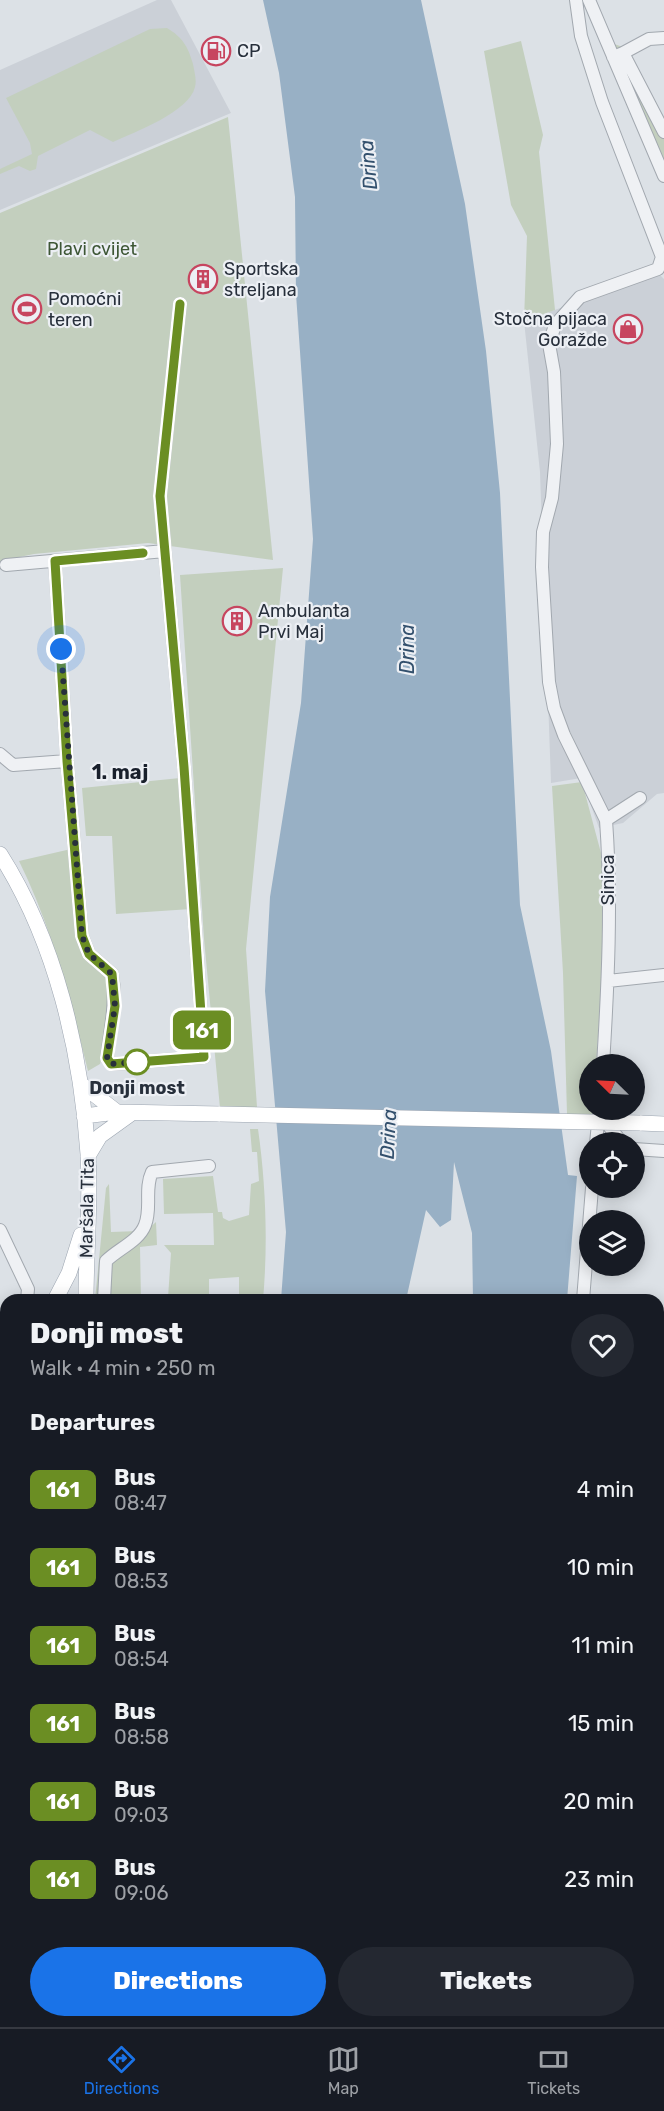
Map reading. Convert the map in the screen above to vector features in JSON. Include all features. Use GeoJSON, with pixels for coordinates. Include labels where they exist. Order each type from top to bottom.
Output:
{"type":"FeatureCollection","features":[{"type":"Feature","properties":{"kind":"main road","name":"Maršala Tita"},"geometry":{"type":"LineString","coordinates":[[0,854],[34,915],[45,945],[82,1085],[88,1156],[84,1294]]}},
{"type":"Feature","properties":{"kind":"main road"},"geometry":{"type":"LineString","coordinates":[[82,1085],[124,1113]]}},
{"type":"Feature","properties":{"kind":"main road"},"geometry":{"type":"LineString","coordinates":[[88,1156],[100,1136],[124,1113]]}},
{"type":"Feature","properties":{"kind":"main road"},"geometry":{"type":"LineString","coordinates":[[84,1116],[124,1113],[220,1114],[664,1124]]}},
{"type":"Feature","properties":{"kind":"main road"},"geometry":{"type":"LineString","coordinates":[[60,1294],[87,1218]]}},
{"type":"Feature","properties":{"kind":"street"},"geometry":{"type":"LineString","coordinates":[[576,0],[581,36],[602,102],[662,257],[658,269],[621,280],[580,297],[555,325],[549,344],[554,372],[557,444],[552,498],[543,532],[542,567],[549,682],[554,708],[564,735],[606,820],[640,798]]}},
{"type":"Feature","properties":{"kind":"street"},"geometry":{"type":"LineString","coordinates":[[589,0],[618,55],[664,132]]}},
{"type":"Feature","properties":{"kind":"street"},"geometry":{"type":"LineString","coordinates":[[618,55],[649,39],[664,38]]}},
{"type":"Feature","properties":{"kind":"street"},"geometry":{"type":"LineString","coordinates":[[618,55],[664,176]]}},
{"type":"Feature","properties":{"kind":"street"},"geometry":{"type":"LineString","coordinates":[[55,561],[67,761],[82,936],[89,954],[112,974],[115,986],[115,1006],[107,1058],[111,1064],[204,1057],[160,496],[180,304]]}},
{"type":"Feature","properties":{"kind":"street"},"geometry":{"type":"LineString","coordinates":[[6,565],[165,551]]}},
{"type":"Feature","properties":{"kind":"street"},"geometry":{"type":"LineString","coordinates":[[0,754],[12,765],[67,761]]}},
{"type":"Feature","properties":{"kind":"street","name":"Sinica"},"geometry":{"type":"LineString","coordinates":[[604,1054],[608,981],[606,820]]}},
{"type":"Feature","properties":{"kind":"street"},"geometry":{"type":"LineString","coordinates":[[608,981],[664,975]]}},
{"type":"Feature","properties":{"kind":"street"},"geometry":{"type":"LineString","coordinates":[[645,1150],[664,1151]]}},
{"type":"Feature","properties":{"kind":"street","name":"Maršala Tita"},"geometry":{"type":"LineString","coordinates":[[104,1294],[106,1261],[135,1238],[146,1224],[147,1183],[152,1172],[209,1166]]}},
{"type":"Feature","properties":{"kind":"street"},"geometry":{"type":"LineString","coordinates":[[583,1294],[591,1198]]}},
{"type":"Feature","properties":{"kind":"street"},"geometry":{"type":"LineString","coordinates":[[0,1230],[28,1289],[28,1294]]}},
{"type":"Feature","properties":{"kind":"shaded area"},"geometry":{"type":"Polygon","coordinates":[[[157,0],[171,0],[231,113],[0,210],[0,70],[157,0]]]}},
{"type":"Feature","properties":{"kind":"shaded area"},"geometry":{"type":"Polygon","coordinates":[[[658,273],[664,279],[664,793],[657,794],[623,823],[599,828],[581,778],[551,783],[540,472],[524,321],[658,273]]]}},
{"type":"Feature","properties":{"kind":"green space"},"geometry":{"type":"Polygon","coordinates":[[[167,28],[184,43],[189,52],[196,78],[191,96],[183,105],[147,127],[113,142],[90,130],[38,156],[36,169],[30,171],[19,166],[0,174],[0,169],[32,154],[30,143],[6,98],[150,29],[167,28]]]}},
{"type":"Feature","properties":{"kind":"green space"},"geometry":{"type":"Polygon","coordinates":[[[521,41],[543,135],[539,152],[555,310],[524,321],[527,236],[511,205],[484,51],[521,41]]]}},
{"type":"Feature","properties":{"kind":"green space"},"geometry":{"type":"Polygon","coordinates":[[[614,44],[623,47],[664,123],[664,162],[614,44]]]}},
{"type":"Feature","properties":{"kind":"green space","name":"Plavi cvijet"},"geometry":{"type":"Polygon","coordinates":[[[228,117],[273,560],[148,543],[34,554],[0,561],[0,213],[228,117]]]}},
{"type":"Feature","properties":{"kind":"green space"},"geometry":{"type":"Polygon","coordinates":[[[283,568],[246,949],[257,1107],[220,1108],[204,939],[180,575],[283,568]]]}},
{"type":"Feature","properties":{"kind":"green space"},"geometry":{"type":"Polygon","coordinates":[[[180,778],[191,909],[116,914],[112,836],[86,836],[82,788],[180,778]]]}},
{"type":"Feature","properties":{"kind":"green space"},"geometry":{"type":"Polygon","coordinates":[[[582,782],[605,868],[602,979],[597,1054],[579,1054],[579,1114],[567,1114],[563,973],[552,786],[582,782]]]}},
{"type":"Feature","properties":{"kind":"green space"},"geometry":{"type":"Polygon","coordinates":[[[71,849],[80,951],[106,978],[110,989],[104,1050],[100,1064],[88,1071],[51,938],[19,861],[71,849]]]}},
{"type":"Feature","properties":{"kind":"green space"},"geometry":{"type":"Polygon","coordinates":[[[250,1129],[258,1129],[263,1171],[266,1236],[264,1294],[239,1294],[239,1277],[209,1279],[209,1294],[168,1294],[171,1253],[164,1245],[214,1245],[213,1213],[164,1214],[163,1179],[213,1176],[218,1212],[222,1212],[223,1218],[229,1221],[249,1215],[251,1184],[259,1181],[257,1152],[252,1152],[250,1129]]]}},
{"type":"Feature","properties":{"kind":"green space"},"geometry":{"type":"Polygon","coordinates":[[[109,1184],[111,1232],[139,1231],[103,1259],[100,1294],[96,1294],[106,1188],[109,1184]]]}},
{"type":"Feature","properties":{"kind":"green space"},"geometry":{"type":"Polygon","coordinates":[[[156,1222],[157,1245],[140,1247],[141,1294],[110,1294],[110,1264],[156,1222]]]}},
{"type":"Feature","properties":{"kind":"water","name":"Drina"},"geometry":{"type":"Polygon","coordinates":[[[263,0],[421,0],[465,204],[486,351],[500,493],[520,905],[551,1051],[568,1175],[577,1176],[567,1294],[473,1294],[472,1233],[454,1162],[451,1220],[440,1227],[426,1210],[407,1294],[281,1294],[286,1232],[265,991],[270,897],[301,703],[313,539],[296,294],[295,197],[279,73],[263,0]]]}},
{"type":"Feature","properties":{"kind":"bus line","name":"161"},"geometry":{"type":"LineString","coordinates":[[143,553],[55,561],[67,761],[82,936],[89,954],[112,974],[115,986],[115,1006],[110,1024],[107,1058],[111,1064],[204,1057],[184,767],[160,496],[180,304]]}},
{"type":"Feature","properties":{"kind":"place","name":"CP"},"geometry":{"type":"Point","coordinates":[216,51]}},
{"type":"Feature","properties":{"kind":"place","name":"Sportska streljana"},"geometry":{"type":"Point","coordinates":[203,279]}},
{"type":"Feature","properties":{"kind":"place","name":"Pomoćni teren"},"geometry":{"type":"Point","coordinates":[27,309]}},
{"type":"Feature","properties":{"kind":"place","name":"Stočna pijaca Goražde"},"geometry":{"type":"Point","coordinates":[628,329]}},
{"type":"Feature","properties":{"kind":"place","name":"Ambulanta Prvi Maj"},"geometry":{"type":"Point","coordinates":[237,621]}},
{"type":"Feature","properties":{"kind":"place","name":"Donji most"},"geometry":{"type":"Point","coordinates":[137,1062]}},
{"type":"Feature","properties":{"kind":"district","name":"1. maj"},"geometry":{"type":"Point","coordinates":[120,772]}},
{"type":"Feature","properties":{"kind":"route"},"geometry":{"type":"LineString","coordinates":[[61,649],[67,761],[82,936],[89,954],[112,974],[115,986],[115,1006],[110,1024],[107,1058],[111,1064],[137,1062]]}}]}
